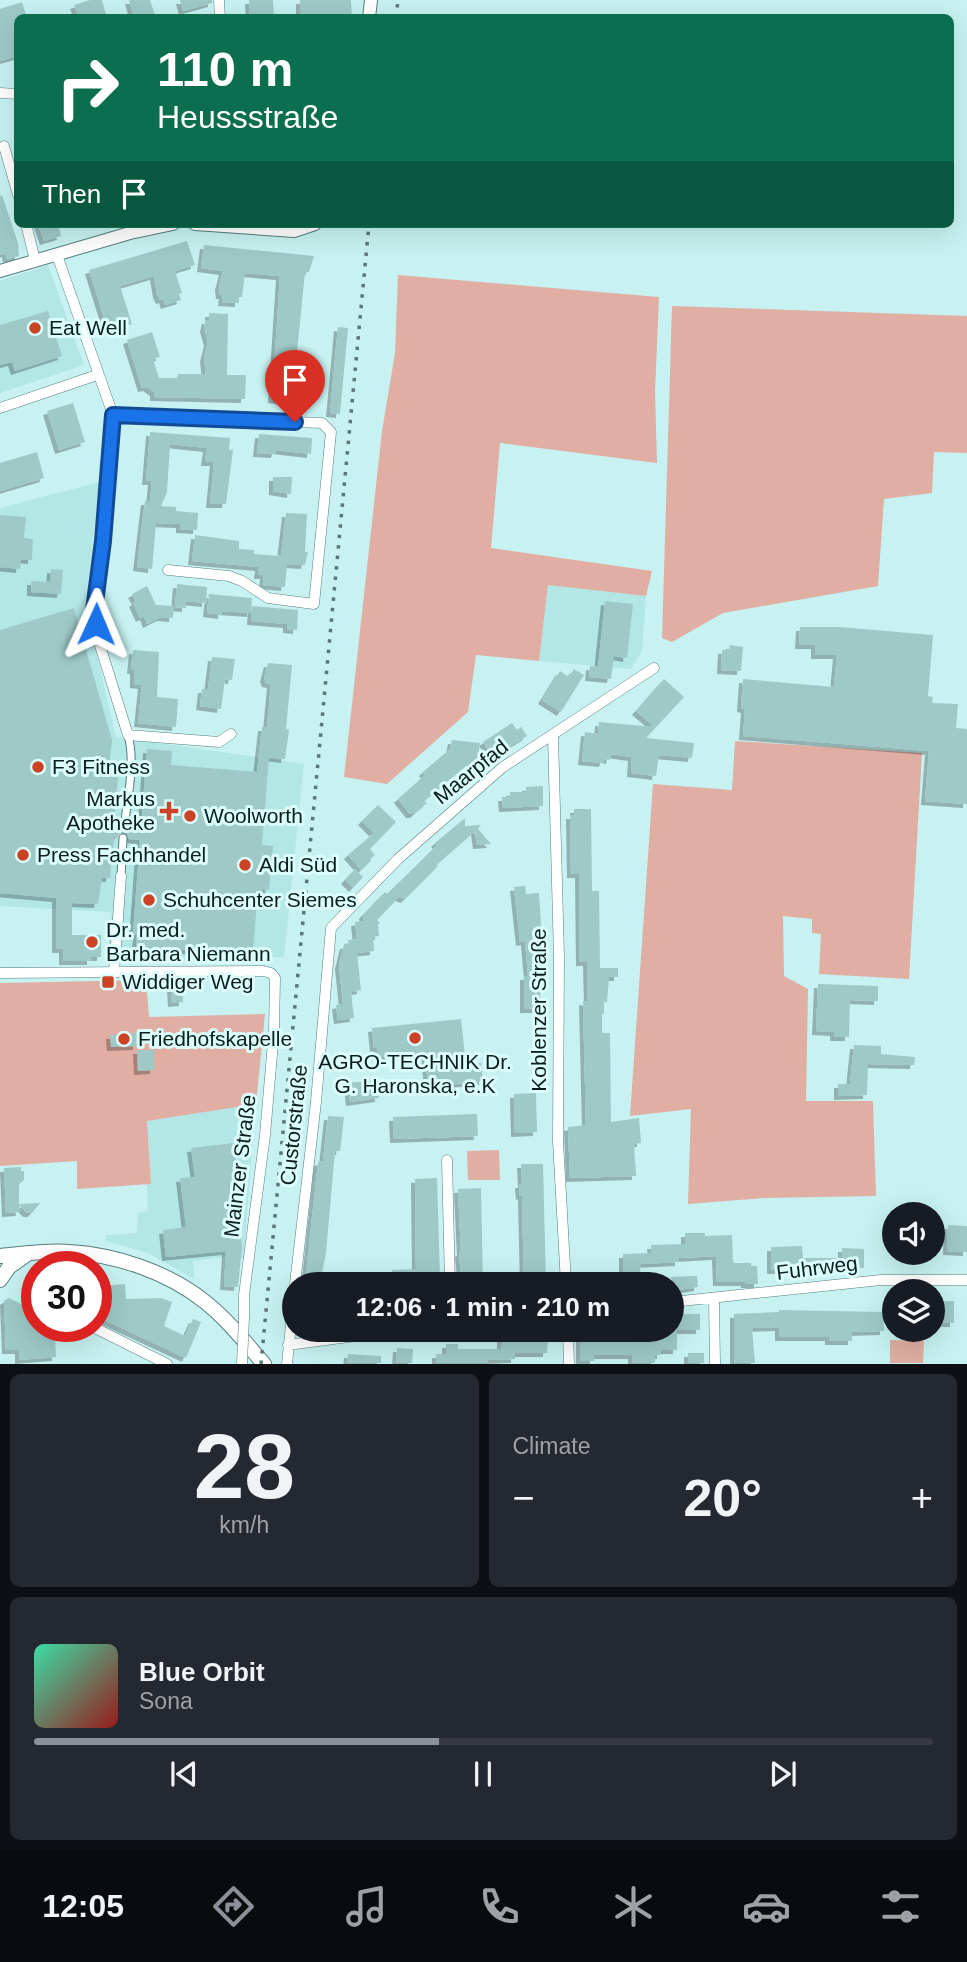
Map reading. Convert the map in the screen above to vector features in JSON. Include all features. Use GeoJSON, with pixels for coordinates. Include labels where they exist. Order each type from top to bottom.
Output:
{"type":"FeatureCollection","features":[{"type":"Feature","properties":{"kind":"main road"},"geometry":{"type":"LineString","coordinates":[[0,1256],[21,1254]]}},
{"type":"Feature","properties":{"kind":"main road"},"geometry":{"type":"LineString","coordinates":[[0,1280],[9,1267],[21,1258]]}},
{"type":"Feature","properties":{"kind":"main road"},"geometry":{"type":"LineString","coordinates":[[112,1260],[146,1268],[176,1282],[205,1302],[264,1363]]}},
{"type":"Feature","properties":{"kind":"street"},"geometry":{"type":"LineString","coordinates":[[4,146],[14,180]]}},
{"type":"Feature","properties":{"kind":"street"},"geometry":{"type":"LineString","coordinates":[[27,228],[35,260]]}},
{"type":"Feature","properties":{"kind":"street"},"geometry":{"type":"LineString","coordinates":[[0,271],[154,228]]}},
{"type":"Feature","properties":{"kind":"street"},"geometry":{"type":"LineString","coordinates":[[260,228],[294,231],[303,228]]}},
{"type":"Feature","properties":{"kind":"street"},"geometry":{"type":"LineString","coordinates":[[57,255],[113,415],[103,541],[94,610],[98,639],[131,744],[124,829]]}},
{"type":"Feature","properties":{"kind":"street"},"geometry":{"type":"LineString","coordinates":[[0,408],[97,374]]}},
{"type":"Feature","properties":{"kind":"street"},"geometry":{"type":"LineString","coordinates":[[113,415],[322,423],[331,432],[314,604],[268,598],[229,576],[168,570]]}},
{"type":"Feature","properties":{"kind":"street","name":"Maarpfad"},"geometry":{"type":"LineString","coordinates":[[331,928],[398,859],[503,767],[654,668]]}},
{"type":"Feature","properties":{"kind":"street"},"geometry":{"type":"LineString","coordinates":[[128,735],[219,742],[231,734]]}},
{"type":"Feature","properties":{"kind":"street","name":"Koblenzer Straße"},"geometry":{"type":"LineString","coordinates":[[553,736],[559,956],[558,1141],[565,1272]]}},
{"type":"Feature","properties":{"kind":"street"},"geometry":{"type":"LineString","coordinates":[[0,973],[114,972],[123,838]]}},
{"type":"Feature","properties":{"kind":"street","name":"Custorstraße"},"geometry":{"type":"LineString","coordinates":[[296,1272],[316,1102],[331,928]]}},
{"type":"Feature","properties":{"kind":"street","name":"Mainzer Straße"},"geometry":{"type":"LineString","coordinates":[[114,972],[262,971],[271,973],[275,978],[274,1031],[265,1135],[244,1295],[242,1363]]}},
{"type":"Feature","properties":{"kind":"street"},"geometry":{"type":"LineString","coordinates":[[447,1160],[450,1272]]}},
{"type":"Feature","properties":{"kind":"street","name":"Fuhrweg"},"geometry":{"type":"LineString","coordinates":[[684,1301],[881,1280],[967,1280]]}},
{"type":"Feature","properties":{"kind":"street"},"geometry":{"type":"LineString","coordinates":[[714,1299],[715,1363]]}},
{"type":"Feature","properties":{"kind":"street"},"geometry":{"type":"LineString","coordinates":[[112,1336],[167,1363]]}},
{"type":"Feature","properties":{"kind":"street"},"geometry":{"type":"LineString","coordinates":[[287,1361],[288,1342]]}},
{"type":"Feature","properties":{"kind":"street"},"geometry":{"type":"LineString","coordinates":[[288,1345],[311,1342]]}},
{"type":"Feature","properties":{"kind":"street"},"geometry":{"type":"LineString","coordinates":[[568,1342],[569,1363]]}},
{"type":"Feature","properties":{"kind":"shaded area"},"geometry":{"type":"Polygon","coordinates":[[[48,265],[84,365],[0,393],[0,281],[48,265]]]}},
{"type":"Feature","properties":{"kind":"shaded area"},"geometry":{"type":"Polygon","coordinates":[[[398,275],[659,297],[655,392],[657,463],[500,443],[491,548],[652,571],[646,596],[548,585],[539,661],[476,655],[468,712],[387,784],[344,777],[382,431],[395,353],[398,275]]]}},
{"type":"Feature","properties":{"kind":"shaded area"},"geometry":{"type":"Polygon","coordinates":[[[672,306],[967,316],[967,453],[934,452],[932,493],[884,499],[878,586],[723,613],[672,642],[662,638],[672,306]]]}},
{"type":"Feature","properties":{"kind":"shaded area"},"geometry":{"type":"Polygon","coordinates":[[[100,482],[85,605],[116,737],[304,764],[284,957],[132,961],[107,965],[111,912],[0,906],[0,508],[100,482]]]}},
{"type":"Feature","properties":{"kind":"shaded area"},"geometry":{"type":"Polygon","coordinates":[[[548,585],[646,596],[642,651],[631,669],[539,661],[548,585]]]}},
{"type":"Feature","properties":{"kind":"shaded area"},"geometry":{"type":"Polygon","coordinates":[[[735,741],[922,753],[909,979],[819,974],[821,934],[812,933],[812,919],[783,916],[784,976],[808,989],[806,1101],[873,1101],[876,1196],[765,1198],[688,1204],[691,1109],[630,1116],[653,784],[732,790],[735,741]]]}},
{"type":"Feature","properties":{"kind":"shaded area"},"geometry":{"type":"Polygon","coordinates":[[[146,980],[149,1017],[265,1014],[256,1104],[147,1121],[151,1184],[77,1189],[77,1161],[0,1166],[0,983],[146,980]]]}},
{"type":"Feature","properties":{"kind":"shaded area"},"geometry":{"type":"Polygon","coordinates":[[[256,1104],[244,1250],[254,1259],[223,1257],[193,1261],[194,1279],[148,1253],[106,1241],[106,1235],[137,1233],[138,1213],[148,1211],[147,1184],[151,1184],[147,1121],[256,1104]]]}},
{"type":"Feature","properties":{"kind":"shaded area"},"geometry":{"type":"Polygon","coordinates":[[[499,1150],[500,1180],[468,1180],[467,1151],[499,1150]]]}},
{"type":"Feature","properties":{"kind":"shaded area"},"geometry":{"type":"Polygon","coordinates":[[[890,1342],[924,1342],[923,1363],[890,1363],[890,1342]]]}},
{"type":"Feature","properties":{"kind":"building"},"geometry":{"type":"Polygon","coordinates":[[[90,0],[102,0],[106,14],[77,14],[74,5],[90,0]]]}},
{"type":"Feature","properties":{"kind":"building"},"geometry":{"type":"Polygon","coordinates":[[[129,0],[150,0],[155,14],[133,14],[129,0]]]}},
{"type":"Feature","properties":{"kind":"building"},"geometry":{"type":"Polygon","coordinates":[[[180,0],[212,0],[212,3],[183,11],[180,0]]]}},
{"type":"Feature","properties":{"kind":"building"},"geometry":{"type":"Polygon","coordinates":[[[249,0],[273,0],[274,14],[250,14],[249,0]]]}},
{"type":"Feature","properties":{"kind":"building"},"geometry":{"type":"Polygon","coordinates":[[[300,0],[351,0],[352,14],[300,14],[300,0]]]}},
{"type":"Feature","properties":{"kind":"building"},"geometry":{"type":"Polygon","coordinates":[[[22,2],[26,14],[14,14],[14,57],[0,61],[0,9],[22,2]]]}},
{"type":"Feature","properties":{"kind":"building"},"geometry":{"type":"Polygon","coordinates":[[[2,195],[18,243],[19,256],[7,259],[6,253],[0,255],[2,195]]]}},
{"type":"Feature","properties":{"kind":"building"},"geometry":{"type":"Polygon","coordinates":[[[39,228],[59,228],[61,236],[44,241],[39,228]]]}},
{"type":"Feature","properties":{"kind":"building"},"geometry":{"type":"Polygon","coordinates":[[[187,241],[195,265],[175,271],[182,293],[179,294],[181,300],[165,305],[157,294],[154,276],[120,286],[132,324],[108,331],[89,270],[187,241]]]}},
{"type":"Feature","properties":{"kind":"building"},"geometry":{"type":"Polygon","coordinates":[[[204,245],[314,256],[309,272],[305,272],[292,402],[272,399],[280,276],[245,273],[239,303],[222,302],[223,295],[220,295],[219,286],[223,271],[201,268],[204,245]]]}},
{"type":"Feature","properties":{"kind":"building"},"geometry":{"type":"Polygon","coordinates":[[[48,311],[62,356],[15,371],[12,362],[0,365],[0,325],[48,311]]]}},
{"type":"Feature","properties":{"kind":"building"},"geometry":{"type":"Polygon","coordinates":[[[209,313],[228,314],[227,375],[246,375],[245,399],[154,397],[154,392],[147,387],[142,388],[127,340],[152,332],[160,357],[153,359],[159,378],[177,378],[178,374],[206,374],[204,358],[208,342],[204,328],[206,320],[209,320],[209,313]]]}},
{"type":"Feature","properties":{"kind":"building"},"geometry":{"type":"Polygon","coordinates":[[[338,327],[348,328],[340,414],[330,413],[338,327]]]}},
{"type":"Feature","properties":{"kind":"building"},"geometry":{"type":"Polygon","coordinates":[[[73,403],[85,442],[59,450],[47,411],[73,403]]]}},
{"type":"Feature","properties":{"kind":"building"},"geometry":{"type":"Polygon","coordinates":[[[150,432],[230,438],[229,450],[233,450],[226,504],[210,504],[214,462],[205,462],[207,448],[170,444],[167,492],[161,506],[176,507],[176,511],[198,513],[197,530],[180,529],[180,524],[156,523],[152,569],[137,567],[145,501],[150,501],[152,481],[146,481],[150,432]]]}},
{"type":"Feature","properties":{"kind":"building"},"geometry":{"type":"Polygon","coordinates":[[[259,434],[312,438],[311,454],[276,450],[275,454],[257,453],[259,434]]]}},
{"type":"Feature","properties":{"kind":"building"},"geometry":{"type":"Polygon","coordinates":[[[37,452],[44,478],[0,491],[0,463],[37,452]]]}},
{"type":"Feature","properties":{"kind":"building"},"geometry":{"type":"Polygon","coordinates":[[[273,477],[292,477],[291,494],[273,491],[273,477]]]}},
{"type":"Feature","properties":{"kind":"building"},"geometry":{"type":"Polygon","coordinates":[[[286,513],[307,514],[305,552],[308,552],[305,565],[287,564],[285,587],[263,585],[264,575],[258,575],[259,567],[192,561],[195,535],[239,541],[239,549],[254,550],[254,554],[281,556],[286,513]]]}},
{"type":"Feature","properties":{"kind":"building"},"geometry":{"type":"Polygon","coordinates":[[[0,515],[26,517],[24,538],[33,539],[32,560],[21,559],[20,569],[0,567],[0,515]]]}},
{"type":"Feature","properties":{"kind":"building"},"geometry":{"type":"Polygon","coordinates":[[[51,569],[63,570],[61,594],[31,592],[31,581],[50,582],[51,569]]]}},
{"type":"Feature","properties":{"kind":"building"},"geometry":{"type":"Polygon","coordinates":[[[177,584],[207,587],[206,603],[186,601],[186,608],[175,607],[177,584]]]}},
{"type":"Feature","properties":{"kind":"building"},"geometry":{"type":"Polygon","coordinates":[[[147,586],[156,605],[174,606],[173,618],[161,617],[147,624],[144,616],[140,618],[132,594],[147,586]]]}},
{"type":"Feature","properties":{"kind":"building"},"geometry":{"type":"Polygon","coordinates":[[[209,594],[252,598],[251,613],[207,613],[209,594]]]}},
{"type":"Feature","properties":{"kind":"building"},"geometry":{"type":"Polygon","coordinates":[[[605,601],[633,604],[627,658],[614,656],[611,679],[589,677],[590,666],[598,667],[605,601]]]}},
{"type":"Feature","properties":{"kind":"building"},"geometry":{"type":"Polygon","coordinates":[[[252,606],[298,610],[297,630],[287,629],[287,624],[251,621],[252,606]]]}},
{"type":"Feature","properties":{"kind":"building"},"geometry":{"type":"Polygon","coordinates":[[[74,608],[112,740],[109,768],[113,768],[112,776],[118,777],[113,828],[118,828],[120,833],[117,838],[114,837],[110,878],[102,878],[98,904],[72,903],[72,935],[101,935],[101,957],[91,957],[91,961],[63,961],[63,949],[56,949],[56,898],[0,893],[0,630],[74,608]]]}},
{"type":"Feature","properties":{"kind":"building"},"geometry":{"type":"Polygon","coordinates":[[[800,627],[839,627],[933,635],[928,696],[933,697],[932,703],[958,704],[956,728],[967,729],[967,804],[925,801],[929,751],[743,736],[743,679],[834,687],[837,655],[815,655],[815,645],[799,645],[800,627]]]}},
{"type":"Feature","properties":{"kind":"building"},"geometry":{"type":"Polygon","coordinates":[[[730,645],[743,647],[741,671],[721,670],[722,650],[729,650],[730,645]]]}},
{"type":"Feature","properties":{"kind":"building"},"geometry":{"type":"Polygon","coordinates":[[[133,650],[159,652],[157,697],[178,699],[176,727],[138,723],[142,685],[134,684],[134,670],[131,670],[133,650]]]}},
{"type":"Feature","properties":{"kind":"building"},"geometry":{"type":"Polygon","coordinates":[[[212,657],[235,659],[232,680],[225,679],[221,709],[200,706],[202,689],[208,689],[212,657]]]}},
{"type":"Feature","properties":{"kind":"building"},"geometry":{"type":"Polygon","coordinates":[[[268,663],[292,665],[286,729],[289,730],[285,759],[269,757],[262,845],[273,846],[269,890],[258,889],[253,951],[222,948],[222,953],[136,946],[137,935],[133,934],[140,840],[129,839],[127,834],[130,829],[141,830],[147,749],[172,751],[171,765],[257,772],[262,727],[267,727],[271,684],[266,683],[264,678],[268,663]]]}},
{"type":"Feature","properties":{"kind":"building"},"geometry":{"type":"Polygon","coordinates":[[[574,669],[584,675],[561,712],[542,700],[560,671],[569,677],[574,669]]]}},
{"type":"Feature","properties":{"kind":"building"},"geometry":{"type":"Polygon","coordinates":[[[664,679],[684,697],[646,738],[694,743],[692,758],[659,755],[656,776],[631,773],[632,757],[611,754],[610,760],[604,759],[603,763],[582,761],[585,732],[598,734],[599,722],[655,727],[636,711],[664,679]]]}},
{"type":"Feature","properties":{"kind":"building"},"geometry":{"type":"Polygon","coordinates":[[[512,723],[517,730],[521,727],[527,736],[493,757],[483,742],[512,723]]]}},
{"type":"Feature","properties":{"kind":"building"},"geometry":{"type":"Polygon","coordinates":[[[452,740],[480,743],[477,763],[470,762],[424,801],[427,803],[414,814],[410,814],[398,799],[425,775],[423,772],[450,749],[452,740]]]}},
{"type":"Feature","properties":{"kind":"building"},"geometry":{"type":"Polygon","coordinates":[[[543,786],[543,806],[503,808],[502,797],[510,797],[510,792],[526,792],[526,787],[543,786]]]}},
{"type":"Feature","properties":{"kind":"building"},"geometry":{"type":"Polygon","coordinates":[[[378,805],[396,822],[370,849],[375,855],[361,870],[348,855],[374,833],[362,821],[378,805]]]}},
{"type":"Feature","properties":{"kind":"building"},"geometry":{"type":"Polygon","coordinates":[[[574,809],[591,809],[592,891],[599,891],[600,968],[618,968],[618,977],[609,977],[607,1002],[604,1002],[602,1014],[602,1033],[610,1033],[611,1122],[639,1118],[641,1143],[634,1144],[636,1176],[570,1178],[568,1127],[586,1125],[583,1001],[588,1002],[587,962],[580,962],[579,874],[571,874],[570,815],[574,815],[574,809]]]}},
{"type":"Feature","properties":{"kind":"building"},"geometry":{"type":"Polygon","coordinates":[[[465,818],[465,826],[481,825],[478,829],[491,844],[477,845],[475,831],[437,864],[405,899],[399,897],[377,920],[380,923],[379,936],[373,937],[374,951],[357,953],[361,990],[351,992],[354,1018],[338,1020],[336,1005],[343,1004],[339,965],[344,945],[349,944],[348,940],[357,939],[355,922],[364,921],[363,915],[375,902],[385,892],[387,894],[437,845],[435,843],[465,818]]]}},
{"type":"Feature","properties":{"kind":"building"},"geometry":{"type":"Polygon","coordinates":[[[355,869],[363,877],[353,888],[345,880],[355,869]]]}},
{"type":"Feature","properties":{"kind":"building"},"geometry":{"type":"Polygon","coordinates":[[[525,886],[526,894],[539,893],[543,957],[540,1009],[524,1009],[524,976],[528,976],[525,941],[520,942],[514,887],[525,886]]]}},
{"type":"Feature","properties":{"kind":"building"},"geometry":{"type":"Polygon","coordinates":[[[818,984],[878,986],[878,1001],[850,1000],[849,1037],[834,1037],[834,1032],[816,1031],[818,984]]]}},
{"type":"Feature","properties":{"kind":"building"},"geometry":{"type":"Polygon","coordinates":[[[182,985],[183,1002],[172,1003],[171,986],[182,985]]]}},
{"type":"Feature","properties":{"kind":"building"},"geometry":{"type":"Polygon","coordinates":[[[461,1019],[466,1065],[481,1063],[483,1081],[428,1087],[425,1051],[378,1057],[377,1047],[374,1048],[372,1028],[461,1019]]]}},
{"type":"Feature","properties":{"kind":"building","name":"Friedhofskapelle"},"geometry":{"type":"Polygon","coordinates":[[[137,1033],[137,1046],[111,1047],[110,1035],[137,1033]]]}},
{"type":"Feature","properties":{"kind":"building"},"geometry":{"type":"Polygon","coordinates":[[[854,1045],[881,1046],[881,1054],[915,1057],[914,1065],[868,1064],[867,1095],[838,1096],[838,1084],[850,1084],[854,1045]]]}},
{"type":"Feature","properties":{"kind":"building"},"geometry":{"type":"Polygon","coordinates":[[[137,1050],[154,1050],[154,1070],[138,1071],[137,1050]]]}},
{"type":"Feature","properties":{"kind":"building"},"geometry":{"type":"Polygon","coordinates":[[[377,1080],[379,1098],[350,1102],[348,1083],[377,1080]]]}},
{"type":"Feature","properties":{"kind":"building"},"geometry":{"type":"Polygon","coordinates":[[[536,1093],[537,1132],[515,1133],[514,1094],[536,1093]]]}},
{"type":"Feature","properties":{"kind":"building"},"geometry":{"type":"Polygon","coordinates":[[[477,1114],[478,1136],[394,1139],[393,1117],[477,1114]]]}},
{"type":"Feature","properties":{"kind":"building"},"geometry":{"type":"Polygon","coordinates":[[[328,1116],[344,1117],[340,1151],[335,1151],[322,1272],[306,1272],[318,1162],[323,1161],[328,1116]]]}},
{"type":"Feature","properties":{"kind":"building"},"geometry":{"type":"Polygon","coordinates":[[[234,1143],[237,1172],[241,1172],[243,1186],[234,1187],[242,1247],[238,1287],[224,1286],[226,1251],[166,1257],[163,1230],[186,1227],[180,1178],[195,1177],[191,1148],[234,1143]]]}},
{"type":"Feature","properties":{"kind":"building"},"geometry":{"type":"Polygon","coordinates":[[[521,1164],[543,1164],[546,1272],[524,1272],[522,1195],[520,1196],[519,1184],[522,1184],[521,1164]]]}},
{"type":"Feature","properties":{"kind":"building"},"geometry":{"type":"Polygon","coordinates":[[[21,1167],[24,1180],[19,1184],[19,1204],[40,1203],[32,1213],[27,1213],[19,1205],[20,1212],[6,1213],[4,1168],[21,1167]]]}},
{"type":"Feature","properties":{"kind":"building"},"geometry":{"type":"Polygon","coordinates":[[[437,1178],[440,1272],[392,1272],[416,1269],[415,1179],[437,1178]]]}},
{"type":"Feature","properties":{"kind":"building"},"geometry":{"type":"Polygon","coordinates":[[[481,1188],[483,1272],[461,1272],[458,1189],[481,1188]]]}},
{"type":"Feature","properties":{"kind":"building"},"geometry":{"type":"Polygon","coordinates":[[[948,1225],[967,1226],[967,1252],[947,1251],[948,1225]]]}},
{"type":"Feature","properties":{"kind":"building"},"geometry":{"type":"Polygon","coordinates":[[[685,1233],[705,1233],[705,1236],[732,1235],[734,1263],[751,1263],[751,1266],[757,1266],[758,1284],[717,1282],[716,1256],[640,1264],[640,1272],[623,1272],[623,1254],[652,1253],[651,1245],[685,1244],[685,1233]]]}},
{"type":"Feature","properties":{"kind":"building"},"geometry":{"type":"Polygon","coordinates":[[[802,1246],[803,1258],[842,1258],[842,1248],[864,1249],[864,1268],[771,1270],[771,1247],[802,1246]]]}},
{"type":"Feature","properties":{"kind":"building"},"geometry":{"type":"Polygon","coordinates":[[[684,1276],[697,1276],[698,1287],[684,1289],[684,1276]]]}},
{"type":"Feature","properties":{"kind":"building"},"geometry":{"type":"Polygon","coordinates":[[[125,1284],[126,1299],[161,1298],[172,1302],[164,1326],[185,1336],[193,1319],[201,1322],[186,1358],[112,1324],[112,1285],[125,1284]]]}},
{"type":"Feature","properties":{"kind":"building"},"geometry":{"type":"Polygon","coordinates":[[[9,1298],[21,1304],[21,1342],[55,1342],[56,1357],[19,1360],[19,1350],[6,1350],[4,1301],[9,1298]]]}},
{"type":"Feature","properties":{"kind":"building"},"geometry":{"type":"Polygon","coordinates":[[[945,1301],[954,1301],[954,1323],[945,1323],[945,1301]]]}},
{"type":"Feature","properties":{"kind":"building"},"geometry":{"type":"Polygon","coordinates":[[[882,1312],[882,1331],[852,1332],[852,1341],[829,1341],[829,1337],[779,1337],[779,1327],[752,1328],[755,1363],[734,1363],[734,1314],[882,1312]]]}},
{"type":"Feature","properties":{"kind":"building"},"geometry":{"type":"Polygon","coordinates":[[[684,1314],[700,1314],[700,1330],[684,1330],[684,1314]]]}},
{"type":"Feature","properties":{"kind":"building"},"geometry":{"type":"Polygon","coordinates":[[[501,1342],[548,1342],[547,1353],[515,1353],[515,1359],[488,1360],[488,1363],[436,1363],[436,1354],[446,1354],[446,1344],[458,1344],[458,1349],[501,1349],[501,1342]]]}},
{"type":"Feature","properties":{"kind":"building"},"geometry":{"type":"Polygon","coordinates":[[[580,1342],[677,1342],[677,1350],[661,1350],[661,1355],[655,1355],[655,1363],[632,1363],[632,1355],[594,1355],[594,1361],[580,1361],[580,1342]]]}},
{"type":"Feature","properties":{"kind":"building"},"geometry":{"type":"Polygon","coordinates":[[[397,1348],[413,1349],[412,1363],[396,1363],[397,1348]]]}},
{"type":"Feature","properties":{"kind":"building"},"geometry":{"type":"Polygon","coordinates":[[[688,1353],[704,1353],[704,1363],[688,1363],[688,1353]]]}},
{"type":"Feature","properties":{"kind":"building"},"geometry":{"type":"Polygon","coordinates":[[[348,1354],[381,1356],[381,1363],[347,1363],[348,1354]]]}},
{"type":"Feature","properties":{"kind":"railway"},"geometry":{"type":"LineString","coordinates":[[396,14],[398,0]]}},
{"type":"Feature","properties":{"kind":"railway"},"geometry":{"type":"LineString","coordinates":[[261,1364],[369,228]]}},
{"type":"Feature","properties":{"kind":"place","name":"Eat Well"},"geometry":{"type":"Point","coordinates":[35,328]}},
{"type":"Feature","properties":{"kind":"place","name":"F3 Fitness"},"geometry":{"type":"Point","coordinates":[38,767]}},
{"type":"Feature","properties":{"kind":"place","name":"Markus Apotheke"},"geometry":{"type":"Point","coordinates":[169,811]}},
{"type":"Feature","properties":{"kind":"place","name":"Woolworth"},"geometry":{"type":"Point","coordinates":[190,816]}},
{"type":"Feature","properties":{"kind":"place","name":"Press Fachhandel"},"geometry":{"type":"Point","coordinates":[23,855]}},
{"type":"Feature","properties":{"kind":"place","name":"Aldi Süd"},"geometry":{"type":"Point","coordinates":[245,865]}},
{"type":"Feature","properties":{"kind":"place","name":"Schuhcenter Siemes"},"geometry":{"type":"Point","coordinates":[149,900]}},
{"type":"Feature","properties":{"kind":"place","name":"Dr. med. Barbara Niemann"},"geometry":{"type":"Point","coordinates":[92,942]}},
{"type":"Feature","properties":{"kind":"place","name":"Widdiger Weg"},"geometry":{"type":"Point","coordinates":[108,982]}},
{"type":"Feature","properties":{"kind":"place","name":"AGRO-TECHNIK Dr. G. Haronska, e.K"},"geometry":{"type":"Point","coordinates":[415,1038]}},
{"type":"Feature","properties":{"kind":"place","name":"Friedhofskapelle"},"geometry":{"type":"Point","coordinates":[124,1039]}},
{"type":"Feature","properties":{"kind":"route"},"geometry":{"type":"LineString","coordinates":[[96,624],[94,610],[103,541],[113,415],[295,422]]}}]}
